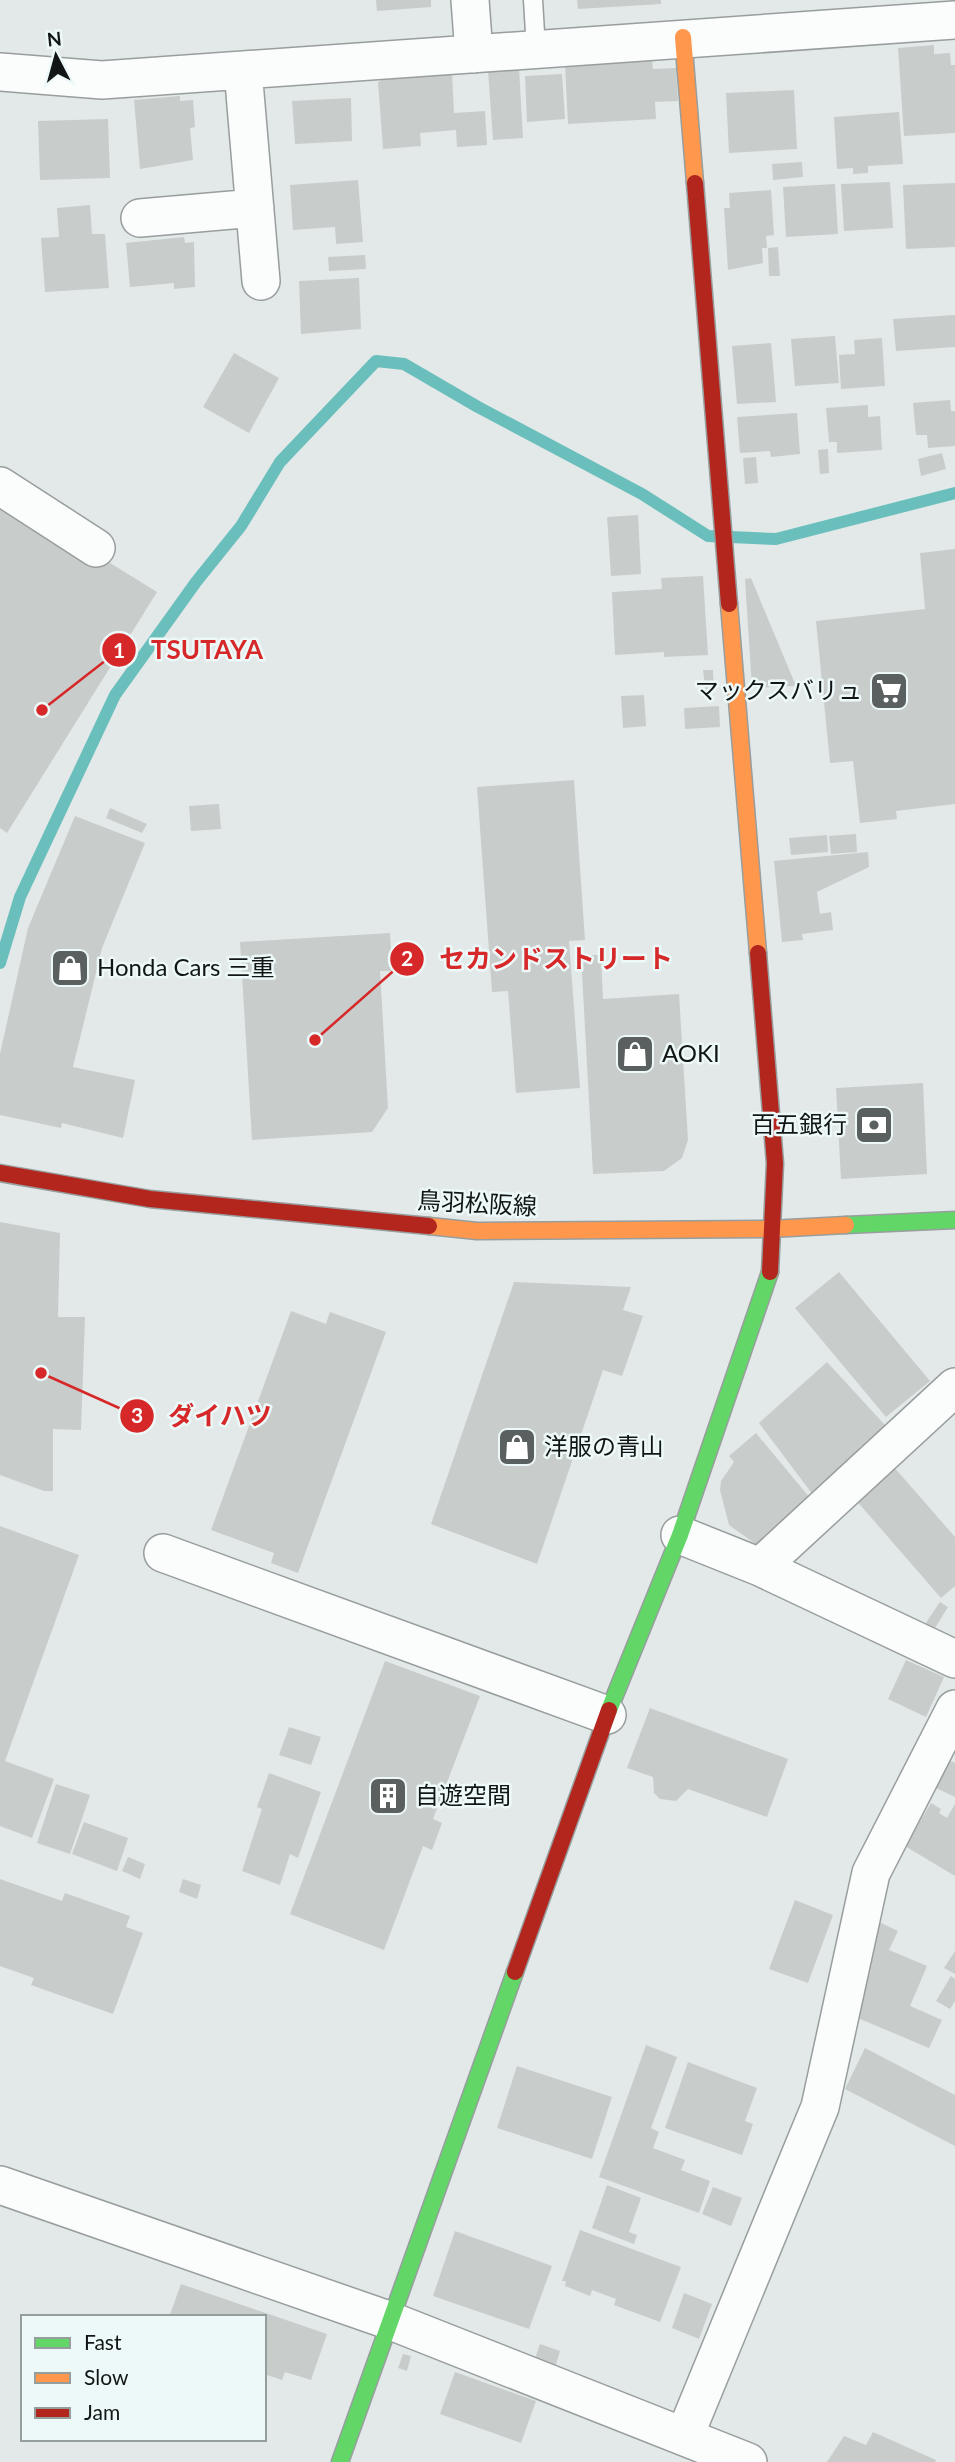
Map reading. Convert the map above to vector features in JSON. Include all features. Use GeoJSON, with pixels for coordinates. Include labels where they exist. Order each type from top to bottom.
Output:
{"type":"FeatureCollection","features":[{"type":"Feature","properties":{"kind":"street"},"geometry":{"type":"LineString","coordinates":[[470,0],[474,54]]}},
{"type":"Feature","properties":{"kind":"street"},"geometry":{"type":"LineString","coordinates":[[0,72],[102,80],[683,37],[955,20]]}},
{"type":"Feature","properties":{"kind":"street"},"geometry":{"type":"LineString","coordinates":[[340,2462],[607,1715],[680,1535],[771,1270],[770,1229],[775,1163],[683,37]]}},
{"type":"Feature","properties":{"kind":"street"},"geometry":{"type":"LineString","coordinates":[[243,69],[261,281]]}},
{"type":"Feature","properties":{"kind":"street"},"geometry":{"type":"LineString","coordinates":[[140,218],[255,208]]}},
{"type":"Feature","properties":{"kind":"street"},"geometry":{"type":"LineString","coordinates":[[0,486],[96,548]]}},
{"type":"Feature","properties":{"kind":"street","name":"鳥羽松阪線"},"geometry":{"type":"LineString","coordinates":[[0,1173],[150,1199],[477,1231],[770,1229],[955,1220]]}},
{"type":"Feature","properties":{"kind":"street"},"geometry":{"type":"LineString","coordinates":[[760,1567],[955,1387]]}},
{"type":"Feature","properties":{"kind":"street"},"geometry":{"type":"LineString","coordinates":[[680,1535],[760,1567],[955,1659]]}},
{"type":"Feature","properties":{"kind":"street"},"geometry":{"type":"LineString","coordinates":[[163,1552],[607,1715]]}},
{"type":"Feature","properties":{"kind":"street"},"geometry":{"type":"LineString","coordinates":[[685,2435],[820,2107],[871,1873],[955,1709]]}},
{"type":"Feature","properties":{"kind":"street"},"geometry":{"type":"LineString","coordinates":[[0,2185],[391,2321],[748,2462]]}},
{"type":"Feature","properties":{"kind":"lane"},"geometry":{"type":"LineString","coordinates":[[533,0],[536,49]]}},
{"type":"Feature","properties":{"kind":"building"},"geometry":{"type":"Polygon","coordinates":[[[376,0],[431,0],[431,7],[377,11],[376,0]]]}},
{"type":"Feature","properties":{"kind":"building"},"geometry":{"type":"Polygon","coordinates":[[[577,0],[661,0],[661,4],[578,9],[577,0]]]}},
{"type":"Feature","properties":{"kind":"building"},"geometry":{"type":"Polygon","coordinates":[[[934,45],[934,54],[950,53],[951,65],[955,65],[955,133],[904,136],[898,48],[934,45]]]}},
{"type":"Feature","properties":{"kind":"building"},"geometry":{"type":"Polygon","coordinates":[[[652,59],[653,69],[676,68],[678,101],[655,102],[656,119],[568,124],[565,65],[652,59]]]}},
{"type":"Feature","properties":{"kind":"building"},"geometry":{"type":"Polygon","coordinates":[[[519,68],[523,138],[493,140],[488,70],[519,68]]]}},
{"type":"Feature","properties":{"kind":"building"},"geometry":{"type":"Polygon","coordinates":[[[452,74],[454,113],[485,111],[487,145],[457,147],[456,130],[420,133],[421,146],[383,149],[378,82],[385,79],[452,74]]]}},
{"type":"Feature","properties":{"kind":"building"},"geometry":{"type":"Polygon","coordinates":[[[562,74],[565,119],[527,122],[525,76],[562,74]]]}},
{"type":"Feature","properties":{"kind":"building"},"geometry":{"type":"Polygon","coordinates":[[[794,90],[797,149],[729,153],[726,93],[794,90]]]}},
{"type":"Feature","properties":{"kind":"building"},"geometry":{"type":"Polygon","coordinates":[[[180,96],[180,101],[193,100],[195,127],[190,128],[193,160],[140,169],[134,100],[180,96]]]}},
{"type":"Feature","properties":{"kind":"building"},"geometry":{"type":"Polygon","coordinates":[[[351,98],[352,141],[295,144],[292,101],[351,98]]]}},
{"type":"Feature","properties":{"kind":"building"},"geometry":{"type":"Polygon","coordinates":[[[899,112],[903,164],[868,166],[868,173],[853,174],[853,168],[837,169],[834,117],[899,112]]]}},
{"type":"Feature","properties":{"kind":"building"},"geometry":{"type":"Polygon","coordinates":[[[108,119],[110,178],[40,180],[38,121],[108,119]]]}},
{"type":"Feature","properties":{"kind":"building"},"geometry":{"type":"Polygon","coordinates":[[[802,162],[803,177],[773,180],[772,164],[802,162]]]}},
{"type":"Feature","properties":{"kind":"building"},"geometry":{"type":"Polygon","coordinates":[[[358,180],[363,242],[336,244],[335,227],[293,230],[290,185],[358,180]]]}},
{"type":"Feature","properties":{"kind":"building"},"geometry":{"type":"Polygon","coordinates":[[[890,182],[893,228],[844,231],[841,184],[890,182]]]}},
{"type":"Feature","properties":{"kind":"building"},"geometry":{"type":"Polygon","coordinates":[[[955,183],[955,247],[906,249],[903,185],[955,183]]]}},
{"type":"Feature","properties":{"kind":"building"},"geometry":{"type":"Polygon","coordinates":[[[835,184],[838,234],[786,237],[783,187],[835,184]]]}},
{"type":"Feature","properties":{"kind":"building"},"geometry":{"type":"Polygon","coordinates":[[[771,190],[774,235],[766,236],[767,248],[762,248],[763,263],[728,270],[724,208],[730,208],[729,193],[771,190]]]}},
{"type":"Feature","properties":{"kind":"building"},"geometry":{"type":"Polygon","coordinates":[[[90,205],[92,234],[105,234],[109,288],[45,292],[41,238],[59,237],[57,208],[90,205]]]}},
{"type":"Feature","properties":{"kind":"building"},"geometry":{"type":"Polygon","coordinates":[[[184,237],[185,243],[194,242],[195,287],[174,289],[174,283],[130,287],[126,243],[184,237]]]}},
{"type":"Feature","properties":{"kind":"building"},"geometry":{"type":"Polygon","coordinates":[[[778,247],[780,276],[769,276],[768,248],[778,247]]]}},
{"type":"Feature","properties":{"kind":"building"},"geometry":{"type":"Polygon","coordinates":[[[365,255],[366,269],[329,271],[328,257],[365,255]]]}},
{"type":"Feature","properties":{"kind":"building"},"geometry":{"type":"Polygon","coordinates":[[[359,278],[361,329],[301,334],[299,281],[359,278]]]}},
{"type":"Feature","properties":{"kind":"building"},"geometry":{"type":"Polygon","coordinates":[[[955,315],[955,347],[896,351],[893,319],[955,315]]]}},
{"type":"Feature","properties":{"kind":"building"},"geometry":{"type":"Polygon","coordinates":[[[835,336],[839,383],[795,386],[791,339],[835,336]]]}},
{"type":"Feature","properties":{"kind":"building"},"geometry":{"type":"Polygon","coordinates":[[[882,338],[885,386],[841,389],[839,355],[855,354],[854,340],[882,338]]]}},
{"type":"Feature","properties":{"kind":"building"},"geometry":{"type":"Polygon","coordinates":[[[771,343],[776,402],[737,404],[732,346],[771,343]]]}},
{"type":"Feature","properties":{"kind":"building"},"geometry":{"type":"Polygon","coordinates":[[[234,353],[279,378],[249,433],[203,407],[234,353]]]}},
{"type":"Feature","properties":{"kind":"building"},"geometry":{"type":"Polygon","coordinates":[[[950,400],[951,411],[955,411],[955,446],[928,448],[927,435],[916,435],[913,403],[950,400]]]}},
{"type":"Feature","properties":{"kind":"building"},"geometry":{"type":"Polygon","coordinates":[[[868,405],[868,417],[880,416],[882,450],[837,453],[837,442],[829,442],[826,408],[868,405]]]}},
{"type":"Feature","properties":{"kind":"building"},"geometry":{"type":"Polygon","coordinates":[[[797,413],[800,454],[771,457],[770,451],[740,453],[737,417],[797,413]]]}},
{"type":"Feature","properties":{"kind":"building"},"geometry":{"type":"Polygon","coordinates":[[[828,449],[829,473],[820,474],[818,450],[828,449]]]}},
{"type":"Feature","properties":{"kind":"building"},"geometry":{"type":"Polygon","coordinates":[[[942,453],[946,469],[921,476],[918,459],[942,453]]]}},
{"type":"Feature","properties":{"kind":"building"},"geometry":{"type":"Polygon","coordinates":[[[756,457],[758,483],[745,484],[743,458],[756,457]]]}},
{"type":"Feature","properties":{"kind":"building"},"geometry":{"type":"Polygon","coordinates":[[[0,495],[157,592],[7,833],[0,828],[0,495]]]}},
{"type":"Feature","properties":{"kind":"building"},"geometry":{"type":"Polygon","coordinates":[[[638,515],[641,574],[611,576],[607,517],[638,515]]]}},
{"type":"Feature","properties":{"kind":"building","name":"マックスバリュ"},"geometry":{"type":"Polygon","coordinates":[[[955,549],[955,804],[896,811],[897,819],[860,823],[853,761],[830,763],[816,621],[925,609],[920,553],[955,549]]]}},
{"type":"Feature","properties":{"kind":"building"},"geometry":{"type":"Polygon","coordinates":[[[703,576],[708,655],[664,657],[664,652],[615,655],[612,592],[662,589],[661,578],[703,576]]]}},
{"type":"Feature","properties":{"kind":"building"},"geometry":{"type":"Polygon","coordinates":[[[751,578],[796,686],[752,688],[745,579],[751,578]]]}},
{"type":"Feature","properties":{"kind":"building"},"geometry":{"type":"Polygon","coordinates":[[[703,670],[713,670],[714,692],[706,693],[703,670]]]}},
{"type":"Feature","properties":{"kind":"building"},"geometry":{"type":"Polygon","coordinates":[[[644,695],[646,726],[623,728],[621,696],[644,695]]]}},
{"type":"Feature","properties":{"kind":"building"},"geometry":{"type":"Polygon","coordinates":[[[719,706],[720,727],[685,729],[684,708],[719,706]]]}},
{"type":"Feature","properties":{"kind":"building"},"geometry":{"type":"Polygon","coordinates":[[[574,780],[585,940],[569,941],[580,1088],[516,1093],[508,991],[492,992],[477,787],[574,780]]]}},
{"type":"Feature","properties":{"kind":"building"},"geometry":{"type":"Polygon","coordinates":[[[219,804],[221,829],[191,831],[189,806],[219,804]]]}},
{"type":"Feature","properties":{"kind":"building"},"geometry":{"type":"Polygon","coordinates":[[[110,808],[147,824],[142,833],[106,818],[110,808]]]}},
{"type":"Feature","properties":{"kind":"building"},"geometry":{"type":"Polygon","coordinates":[[[75,816],[145,843],[102,948],[73,1067],[135,1080],[123,1138],[62,1123],[61,1128],[0,1115],[0,1054],[28,928],[75,816]]]}},
{"type":"Feature","properties":{"kind":"building"},"geometry":{"type":"Polygon","coordinates":[[[856,834],[857,852],[831,854],[829,836],[856,834]]]}},
{"type":"Feature","properties":{"kind":"building"},"geometry":{"type":"Polygon","coordinates":[[[827,835],[828,852],[791,855],[789,838],[827,835]]]}},
{"type":"Feature","properties":{"kind":"building"},"geometry":{"type":"Polygon","coordinates":[[[868,852],[869,867],[817,892],[820,914],[831,912],[833,930],[802,934],[803,940],[782,942],[774,861],[868,852]]]}},
{"type":"Feature","properties":{"kind":"building"},"geometry":{"type":"Polygon","coordinates":[[[390,933],[392,971],[380,971],[388,1108],[372,1132],[252,1140],[240,942],[390,933]]]}},
{"type":"Feature","properties":{"kind":"building"},"geometry":{"type":"Polygon","coordinates":[[[581,955],[601,955],[603,999],[679,994],[688,1140],[682,1158],[664,1171],[593,1174],[581,955]]]}},
{"type":"Feature","properties":{"kind":"building"},"geometry":{"type":"Polygon","coordinates":[[[923,1083],[927,1174],[841,1179],[836,1088],[923,1083]]]}},
{"type":"Feature","properties":{"kind":"building"},"geometry":{"type":"Polygon","coordinates":[[[0,1222],[60,1233],[58,1317],[85,1317],[81,1430],[53,1429],[53,1491],[44,1491],[0,1475],[0,1222]]]}},
{"type":"Feature","properties":{"kind":"building"},"geometry":{"type":"Polygon","coordinates":[[[839,1272],[930,1381],[886,1417],[795,1308],[839,1272]]]}},
{"type":"Feature","properties":{"kind":"building","name":"洋服の青山"},"geometry":{"type":"Polygon","coordinates":[[[514,1282],[631,1287],[623,1310],[643,1316],[622,1376],[603,1370],[537,1564],[431,1524],[514,1282]]]}},
{"type":"Feature","properties":{"kind":"building"},"geometry":{"type":"Polygon","coordinates":[[[291,1311],[326,1324],[330,1312],[386,1332],[298,1573],[271,1563],[274,1553],[211,1530],[291,1311]]]}},
{"type":"Feature","properties":{"kind":"building"},"geometry":{"type":"Polygon","coordinates":[[[827,1362],[885,1425],[859,1448],[862,1450],[816,1499],[759,1423],[827,1362]]]}},
{"type":"Feature","properties":{"kind":"building"},"geometry":{"type":"Polygon","coordinates":[[[756,1433],[815,1504],[761,1548],[729,1525],[720,1490],[721,1481],[734,1462],[729,1456],[756,1433]]]}},
{"type":"Feature","properties":{"kind":"building"},"geometry":{"type":"Polygon","coordinates":[[[893,1466],[955,1537],[955,1586],[941,1598],[855,1499],[893,1466]]]}},
{"type":"Feature","properties":{"kind":"building"},"geometry":{"type":"Polygon","coordinates":[[[0,1526],[79,1555],[5,1761],[54,1779],[32,1838],[0,1826],[0,1526]]]}},
{"type":"Feature","properties":{"kind":"building"},"geometry":{"type":"Polygon","coordinates":[[[940,1602],[948,1607],[930,1636],[921,1630],[940,1602]]]}},
{"type":"Feature","properties":{"kind":"building"},"geometry":{"type":"Polygon","coordinates":[[[906,1660],[944,1677],[926,1717],[888,1699],[906,1660]]]}},
{"type":"Feature","properties":{"kind":"building","name":"自遊空間"},"geometry":{"type":"Polygon","coordinates":[[[385,1661],[480,1696],[433,1819],[442,1823],[432,1850],[423,1846],[384,1950],[290,1914],[385,1661]]]}},
{"type":"Feature","properties":{"kind":"building"},"geometry":{"type":"Polygon","coordinates":[[[650,1708],[788,1759],[767,1817],[688,1789],[676,1801],[660,1799],[654,1793],[653,1777],[627,1768],[650,1708]]]}},
{"type":"Feature","properties":{"kind":"building"},"geometry":{"type":"Polygon","coordinates":[[[289,1727],[321,1737],[311,1765],[279,1755],[289,1727]]]}},
{"type":"Feature","properties":{"kind":"building"},"geometry":{"type":"Polygon","coordinates":[[[946,1759],[955,1763],[955,1797],[934,1787],[946,1759]]]}},
{"type":"Feature","properties":{"kind":"building"},"geometry":{"type":"Polygon","coordinates":[[[269,1773],[321,1792],[298,1858],[290,1854],[280,1885],[242,1871],[262,1809],[257,1807],[269,1773]]]}},
{"type":"Feature","properties":{"kind":"building"},"geometry":{"type":"Polygon","coordinates":[[[56,1784],[90,1795],[70,1854],[37,1843],[56,1784]]]}},
{"type":"Feature","properties":{"kind":"building"},"geometry":{"type":"Polygon","coordinates":[[[931,1803],[941,1809],[939,1813],[947,1818],[955,1804],[955,1876],[905,1846],[931,1803]]]}},
{"type":"Feature","properties":{"kind":"building"},"geometry":{"type":"Polygon","coordinates":[[[84,1822],[128,1838],[117,1871],[72,1854],[84,1822]]]}},
{"type":"Feature","properties":{"kind":"building"},"geometry":{"type":"Polygon","coordinates":[[[128,1857],[145,1864],[140,1879],[122,1871],[128,1857]]]}},
{"type":"Feature","properties":{"kind":"building"},"geometry":{"type":"Polygon","coordinates":[[[0,1879],[62,1901],[65,1893],[130,1916],[126,1927],[143,1933],[113,2014],[31,1985],[34,1978],[0,1966],[0,1879]]]}},
{"type":"Feature","properties":{"kind":"building"},"geometry":{"type":"Polygon","coordinates":[[[183,1879],[201,1885],[197,1899],[179,1892],[183,1879]]]}},
{"type":"Feature","properties":{"kind":"building"},"geometry":{"type":"Polygon","coordinates":[[[795,1900],[833,1915],[808,1983],[769,1969],[795,1900]]]}},
{"type":"Feature","properties":{"kind":"building"},"geometry":{"type":"Polygon","coordinates":[[[877,1921],[898,1931],[889,1950],[927,1966],[910,2006],[942,2020],[929,2048],[853,2016],[877,1921]]]}},
{"type":"Feature","properties":{"kind":"building"},"geometry":{"type":"Polygon","coordinates":[[[955,1951],[955,1974],[944,1968],[955,1951]]]}},
{"type":"Feature","properties":{"kind":"building"},"geometry":{"type":"Polygon","coordinates":[[[951,1976],[955,1979],[955,2001],[950,2009],[936,2001],[951,1976]]]}},
{"type":"Feature","properties":{"kind":"building"},"geometry":{"type":"Polygon","coordinates":[[[646,2045],[677,2057],[651,2128],[659,2132],[653,2148],[685,2160],[681,2170],[710,2181],[699,2213],[599,2177],[646,2045]]]}},
{"type":"Feature","properties":{"kind":"building"},"geometry":{"type":"Polygon","coordinates":[[[865,2048],[955,2095],[955,2146],[845,2089],[865,2048]]]}},
{"type":"Feature","properties":{"kind":"building"},"geometry":{"type":"Polygon","coordinates":[[[688,2062],[757,2088],[745,2121],[753,2124],[742,2155],[665,2128],[688,2062]]]}},
{"type":"Feature","properties":{"kind":"building"},"geometry":{"type":"Polygon","coordinates":[[[517,2066],[612,2097],[592,2159],[497,2128],[517,2066]]]}},
{"type":"Feature","properties":{"kind":"building"},"geometry":{"type":"Polygon","coordinates":[[[607,2185],[641,2198],[629,2232],[637,2235],[634,2244],[592,2228],[607,2185]]]}},
{"type":"Feature","properties":{"kind":"building"},"geometry":{"type":"Polygon","coordinates":[[[713,2187],[742,2198],[731,2226],[702,2214],[713,2187]]]}},
{"type":"Feature","properties":{"kind":"building"},"geometry":{"type":"Polygon","coordinates":[[[580,2230],[681,2267],[660,2322],[614,2305],[616,2299],[592,2290],[590,2296],[565,2286],[566,2281],[562,2281],[580,2230]]]}},
{"type":"Feature","properties":{"kind":"building"},"geometry":{"type":"Polygon","coordinates":[[[455,2231],[552,2266],[529,2329],[433,2296],[455,2231]]]}},
{"type":"Feature","properties":{"kind":"building"},"geometry":{"type":"Polygon","coordinates":[[[181,2284],[327,2334],[311,2380],[285,2372],[282,2380],[266,2375],[266,2315],[170,2315],[181,2284]]]}},
{"type":"Feature","properties":{"kind":"building"},"geometry":{"type":"Polygon","coordinates":[[[684,2293],[712,2304],[699,2339],[672,2328],[684,2293]]]}},
{"type":"Feature","properties":{"kind":"building"},"geometry":{"type":"Polygon","coordinates":[[[540,2344],[560,2351],[553,2374],[532,2367],[540,2344]]]}},
{"type":"Feature","properties":{"kind":"building"},"geometry":{"type":"Polygon","coordinates":[[[403,2354],[411,2356],[407,2371],[398,2368],[403,2354]]]}},
{"type":"Feature","properties":{"kind":"building"},"geometry":{"type":"Polygon","coordinates":[[[455,2372],[536,2401],[521,2443],[440,2414],[455,2372]]]}},
{"type":"Feature","properties":{"kind":"building"},"geometry":{"type":"Polygon","coordinates":[[[873,2432],[936,2460],[827,2462],[844,2436],[866,2445],[873,2432]]]}},
{"type":"Feature","properties":{"kind":"waterway"},"geometry":{"type":"LineString","coordinates":[[0,963],[20,897],[115,695],[196,582],[241,526],[280,462],[376,361],[404,364],[478,407],[642,494],[708,536],[776,539],[955,493]]}},
{"type":"Feature","properties":{"kind":"traffic: fast"},"geometry":{"type":"LineString","coordinates":[[846,1225],[955,1220]]}},
{"type":"Feature","properties":{"kind":"traffic: fast"},"geometry":{"type":"LineString","coordinates":[[609,1710],[680,1535],[770,1272]]}},
{"type":"Feature","properties":{"kind":"traffic: fast"},"geometry":{"type":"LineString","coordinates":[[340,2462],[515,1972]]}},
{"type":"Feature","properties":{"kind":"traffic: slow"},"geometry":{"type":"LineString","coordinates":[[683,37],[695,183]]}},
{"type":"Feature","properties":{"kind":"traffic: slow"},"geometry":{"type":"LineString","coordinates":[[729,604],[758,953]]}},
{"type":"Feature","properties":{"kind":"traffic: slow"},"geometry":{"type":"LineString","coordinates":[[429,1226],[477,1231],[770,1229],[846,1225]]}},
{"type":"Feature","properties":{"kind":"traffic: jam"},"geometry":{"type":"LineString","coordinates":[[695,183],[729,604]]}},
{"type":"Feature","properties":{"kind":"traffic: jam"},"geometry":{"type":"LineString","coordinates":[[758,953],[775,1163],[770,1272]]}},
{"type":"Feature","properties":{"kind":"traffic: jam"},"geometry":{"type":"LineString","coordinates":[[0,1173],[150,1199],[429,1226]]}},
{"type":"Feature","properties":{"kind":"traffic: jam"},"geometry":{"type":"LineString","coordinates":[[515,1972],[609,1710]]}},
{"type":"Feature","properties":{"kind":"place","name":"マックスバリュ"},"geometry":{"type":"Point","coordinates":[889,691]}},
{"type":"Feature","properties":{"kind":"place","name":"TSUTAYA"},"geometry":{"type":"Point","coordinates":[42,710]}},
{"type":"Feature","properties":{"kind":"place","name":"Honda Cars 三重"},"geometry":{"type":"Point","coordinates":[70,968]}},
{"type":"Feature","properties":{"kind":"place","name":"セカンドストリート"},"geometry":{"type":"Point","coordinates":[315,1040]}},
{"type":"Feature","properties":{"kind":"place","name":"AOKI"},"geometry":{"type":"Point","coordinates":[635,1054]}},
{"type":"Feature","properties":{"kind":"place","name":"百五銀行"},"geometry":{"type":"Point","coordinates":[874,1125]}},
{"type":"Feature","properties":{"kind":"place","name":"ダイハツ"},"geometry":{"type":"Point","coordinates":[41,1373]}},
{"type":"Feature","properties":{"kind":"place","name":"洋服の青山"},"geometry":{"type":"Point","coordinates":[517,1447]}},
{"type":"Feature","properties":{"kind":"place","name":"自遊空間"},"geometry":{"type":"Point","coordinates":[388,1796]}}]}
